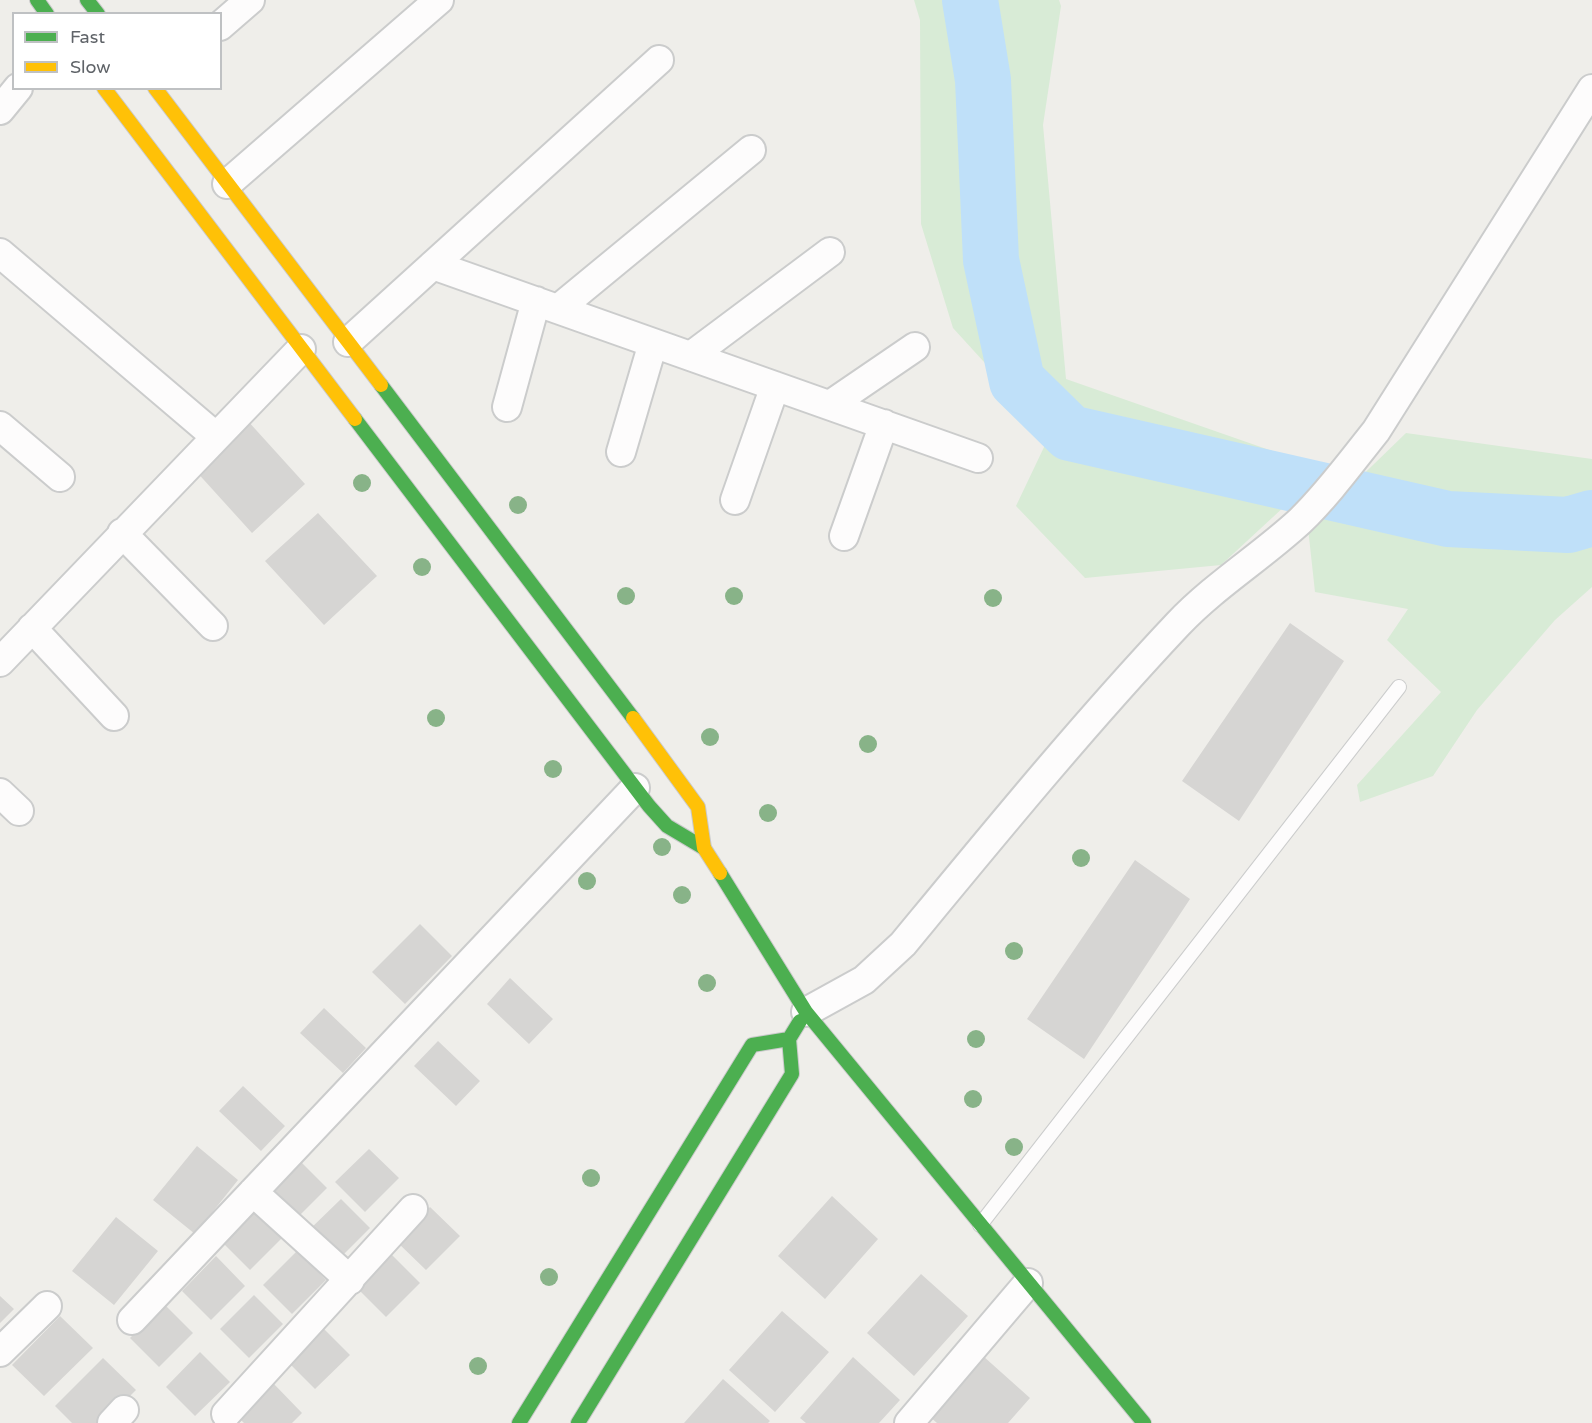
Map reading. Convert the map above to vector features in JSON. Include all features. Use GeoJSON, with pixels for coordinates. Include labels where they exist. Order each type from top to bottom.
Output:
{"type":"FeatureCollection","features":[{"type":"Feature","properties":{"kind":"street"},"geometry":{"type":"LineString","coordinates":[[87,0],[96,12]]}},
{"type":"Feature","properties":{"kind":"street"},"geometry":{"type":"LineString","coordinates":[[222,25],[250,0]]}},
{"type":"Feature","properties":{"kind":"street"},"geometry":{"type":"LineString","coordinates":[[227,184],[439,0]]}},
{"type":"Feature","properties":{"kind":"street"},"geometry":{"type":"LineString","coordinates":[[348,342],[659,60]]}},
{"type":"Feature","properties":{"kind":"street"},"geometry":{"type":"LineString","coordinates":[[578,1423],[792,1074],[789,1039],[806,1012],[864,980],[879,969],[903,944],[1069,743],[1179,622],[1300,520],[1350,465],[1376,431],[1592,89]]}},
{"type":"Feature","properties":{"kind":"street"},"geometry":{"type":"LineString","coordinates":[[0,110],[16,90]]}},
{"type":"Feature","properties":{"kind":"street"},"geometry":{"type":"LineString","coordinates":[[106,90],[635,788],[667,826],[704,848]]}},
{"type":"Feature","properties":{"kind":"street"},"geometry":{"type":"LineString","coordinates":[[156,90],[685,786],[698,807],[704,848],[806,1012],[1144,1423]]}},
{"type":"Feature","properties":{"kind":"street"},"geometry":{"type":"LineString","coordinates":[[507,407],[547,305],[751,150]]}},
{"type":"Feature","properties":{"kind":"street"},"geometry":{"type":"LineString","coordinates":[[691,356],[830,252]]}},
{"type":"Feature","properties":{"kind":"street"},"geometry":{"type":"LineString","coordinates":[[0,253],[215,436]]}},
{"type":"Feature","properties":{"kind":"street"},"geometry":{"type":"LineString","coordinates":[[433,265],[978,458]]}},
{"type":"Feature","properties":{"kind":"street"},"geometry":{"type":"LineString","coordinates":[[621,452],[653,343]]}},
{"type":"Feature","properties":{"kind":"street"},"geometry":{"type":"LineString","coordinates":[[830,405],[915,347]]}},
{"type":"Feature","properties":{"kind":"street"},"geometry":{"type":"LineString","coordinates":[[0,662],[301,348]]}},
{"type":"Feature","properties":{"kind":"street"},"geometry":{"type":"LineString","coordinates":[[735,500],[775,386]]}},
{"type":"Feature","properties":{"kind":"street"},"geometry":{"type":"LineString","coordinates":[[844,536],[884,424]]}},
{"type":"Feature","properties":{"kind":"street"},"geometry":{"type":"LineString","coordinates":[[0,426],[60,477]]}},
{"type":"Feature","properties":{"kind":"street"},"geometry":{"type":"LineString","coordinates":[[122,533],[213,626]]}},
{"type":"Feature","properties":{"kind":"street"},"geometry":{"type":"LineString","coordinates":[[32,628],[114,716]]}},
{"type":"Feature","properties":{"kind":"street"},"geometry":{"type":"LineString","coordinates":[[132,1320],[635,788]]}},
{"type":"Feature","properties":{"kind":"street"},"geometry":{"type":"LineString","coordinates":[[519,1423],[752,1045],[789,1039]]}},
{"type":"Feature","properties":{"kind":"street"},"geometry":{"type":"LineString","coordinates":[[253,1192],[350,1280]]}},
{"type":"Feature","properties":{"kind":"street"},"geometry":{"type":"LineString","coordinates":[[226,1414],[413,1209]]}},
{"type":"Feature","properties":{"kind":"street"},"geometry":{"type":"LineString","coordinates":[[909,1423],[1028,1282]]}},
{"type":"Feature","properties":{"kind":"street"},"geometry":{"type":"LineString","coordinates":[[0,1352],[47,1306]]}},
{"type":"Feature","properties":{"kind":"lane"},"geometry":{"type":"LineString","coordinates":[[980,1225],[1400,687]]}},
{"type":"Feature","properties":{"kind":"green space"},"geometry":{"type":"Polygon","coordinates":[[[914,0],[1059,0],[1061,6],[1043,125],[1066,379],[1278,453],[1286,505],[1221,565],[1085,578],[1016,506],[1045,445],[1036,419],[953,328],[921,224],[920,20],[914,0]]]}},
{"type":"Feature","properties":{"kind":"green space"},"geometry":{"type":"Polygon","coordinates":[[[1406,433],[1592,459],[1592,587],[1555,620],[1477,710],[1433,776],[1360,802],[1357,785],[1441,692],[1387,640],[1408,609],[1315,592],[1308,528],[1406,433]]]}},
{"type":"Feature","properties":{"kind":"building"},"geometry":{"type":"Polygon","coordinates":[[[247,420],[305,484],[252,533],[194,469],[247,420]]]}},
{"type":"Feature","properties":{"kind":"building"},"geometry":{"type":"Polygon","coordinates":[[[318,513],[377,576],[324,625],[265,561],[318,513]]]}},
{"type":"Feature","properties":{"kind":"building"},"geometry":{"type":"Polygon","coordinates":[[[1290,623],[1344,661],[1239,821],[1182,781],[1290,623]]]}},
{"type":"Feature","properties":{"kind":"building"},"geometry":{"type":"Polygon","coordinates":[[[1135,860],[1190,899],[1084,1059],[1027,1019],[1135,860]]]}},
{"type":"Feature","properties":{"kind":"building"},"geometry":{"type":"Polygon","coordinates":[[[420,924],[452,956],[405,1004],[372,972],[420,924]]]}},
{"type":"Feature","properties":{"kind":"building"},"geometry":{"type":"Polygon","coordinates":[[[510,978],[553,1019],[529,1044],[487,1004],[510,978]]]}},
{"type":"Feature","properties":{"kind":"building"},"geometry":{"type":"Polygon","coordinates":[[[324,1008],[366,1048],[343,1073],[300,1033],[324,1008]]]}},
{"type":"Feature","properties":{"kind":"building"},"geometry":{"type":"Polygon","coordinates":[[[438,1041],[480,1081],[456,1106],[414,1066],[438,1041]]]}},
{"type":"Feature","properties":{"kind":"building"},"geometry":{"type":"Polygon","coordinates":[[[243,1086],[285,1126],[261,1151],[219,1111],[243,1086]]]}},
{"type":"Feature","properties":{"kind":"building"},"geometry":{"type":"Polygon","coordinates":[[[197,1146],[238,1180],[195,1234],[153,1200],[197,1146]]]}},
{"type":"Feature","properties":{"kind":"building"},"geometry":{"type":"Polygon","coordinates":[[[369,1149],[399,1178],[365,1212],[335,1182],[369,1149]]]}},
{"type":"Feature","properties":{"kind":"building"},"geometry":{"type":"Polygon","coordinates":[[[298,1159],[327,1188],[293,1222],[264,1193],[298,1159]]]}},
{"type":"Feature","properties":{"kind":"building"},"geometry":{"type":"Polygon","coordinates":[[[832,1196],[878,1239],[825,1299],[778,1256],[832,1196]]]}},
{"type":"Feature","properties":{"kind":"building"},"geometry":{"type":"Polygon","coordinates":[[[341,1199],[370,1228],[336,1262],[307,1232],[341,1199]]]}},
{"type":"Feature","properties":{"kind":"building"},"geometry":{"type":"Polygon","coordinates":[[[255,1206],[284,1236],[250,1270],[221,1241],[255,1206]]]}},
{"type":"Feature","properties":{"kind":"building"},"geometry":{"type":"Polygon","coordinates":[[[430,1207],[460,1236],[426,1270],[396,1241],[430,1207]]]}},
{"type":"Feature","properties":{"kind":"building"},"geometry":{"type":"Polygon","coordinates":[[[116,1217],[158,1251],[114,1305],[72,1271],[116,1217]]]}},
{"type":"Feature","properties":{"kind":"building"},"geometry":{"type":"Polygon","coordinates":[[[297,1251],[326,1280],[292,1314],[263,1285],[297,1251]]]}},
{"type":"Feature","properties":{"kind":"building"},"geometry":{"type":"Polygon","coordinates":[[[391,1254],[420,1283],[386,1317],[357,1288],[391,1254]]]}},
{"type":"Feature","properties":{"kind":"building"},"geometry":{"type":"Polygon","coordinates":[[[216,1256],[245,1286],[211,1320],[182,1291],[216,1256]]]}},
{"type":"Feature","properties":{"kind":"building"},"geometry":{"type":"Polygon","coordinates":[[[921,1274],[968,1316],[914,1376],[867,1333],[921,1274]]]}},
{"type":"Feature","properties":{"kind":"building"},"geometry":{"type":"Polygon","coordinates":[[[254,1295],[283,1324],[249,1358],[220,1329],[254,1295]]]}},
{"type":"Feature","properties":{"kind":"building"},"geometry":{"type":"Polygon","coordinates":[[[0,1296],[14,1309],[0,1323],[0,1296]]]}},
{"type":"Feature","properties":{"kind":"building"},"geometry":{"type":"Polygon","coordinates":[[[164,1304],[193,1333],[159,1367],[130,1338],[164,1304]]]}},
{"type":"Feature","properties":{"kind":"building"},"geometry":{"type":"Polygon","coordinates":[[[782,1311],[829,1352],[775,1412],[729,1370],[782,1311]]]}},
{"type":"Feature","properties":{"kind":"building"},"geometry":{"type":"Polygon","coordinates":[[[60,1316],[93,1348],[44,1396],[12,1365],[60,1316]]]}},
{"type":"Feature","properties":{"kind":"building"},"geometry":{"type":"Polygon","coordinates":[[[320,1325],[350,1355],[315,1389],[286,1360],[320,1325]]]}},
{"type":"Feature","properties":{"kind":"building"},"geometry":{"type":"Polygon","coordinates":[[[200,1352],[230,1382],[195,1416],[166,1387],[200,1352]]]}},
{"type":"Feature","properties":{"kind":"building"},"geometry":{"type":"Polygon","coordinates":[[[983,1356],[1030,1398],[1008,1423],[937,1423],[929,1416],[983,1356]]]}},
{"type":"Feature","properties":{"kind":"building"},"geometry":{"type":"Polygon","coordinates":[[[853,1357],[900,1400],[879,1423],[806,1423],[800,1418],[853,1357]]]}},
{"type":"Feature","properties":{"kind":"building"},"geometry":{"type":"Polygon","coordinates":[[[103,1358],[136,1390],[103,1423],[72,1423],[55,1406],[103,1358]]]}},
{"type":"Feature","properties":{"kind":"building"},"geometry":{"type":"Polygon","coordinates":[[[723,1379],[770,1421],[768,1423],[684,1423],[723,1379]]]}},
{"type":"Feature","properties":{"kind":"building"},"geometry":{"type":"Polygon","coordinates":[[[273,1383],[302,1413],[292,1423],[244,1423],[239,1418],[273,1383]]]}},
{"type":"Feature","properties":{"kind":"waterway"},"geometry":{"type":"LineString","coordinates":[[970,0],[983,80],[991,260],[1017,381],[1070,433],[1448,519],[1568,525],[1592,518]]}},
{"type":"Feature","properties":{"kind":"traffic: fast"},"geometry":{"type":"LineString","coordinates":[[37,0],[46,12]]}},
{"type":"Feature","properties":{"kind":"traffic: fast"},"geometry":{"type":"LineString","coordinates":[[87,0],[96,12]]}},
{"type":"Feature","properties":{"kind":"traffic: fast"},"geometry":{"type":"LineString","coordinates":[[381,385],[633,718]]}},
{"type":"Feature","properties":{"kind":"traffic: fast"},"geometry":{"type":"LineString","coordinates":[[355,419],[649,806],[667,826],[704,848]]}},
{"type":"Feature","properties":{"kind":"traffic: fast"},"geometry":{"type":"LineString","coordinates":[[720,873],[806,1012],[1144,1423]]}},
{"type":"Feature","properties":{"kind":"traffic: fast"},"geometry":{"type":"LineString","coordinates":[[578,1423],[792,1074],[789,1039],[800,1021]]}},
{"type":"Feature","properties":{"kind":"traffic: fast"},"geometry":{"type":"LineString","coordinates":[[519,1423],[752,1045],[789,1039]]}},
{"type":"Feature","properties":{"kind":"traffic: slow"},"geometry":{"type":"LineString","coordinates":[[106,90],[355,419]]}},
{"type":"Feature","properties":{"kind":"traffic: slow"},"geometry":{"type":"LineString","coordinates":[[157,90],[381,385]]}},
{"type":"Feature","properties":{"kind":"traffic: slow"},"geometry":{"type":"LineString","coordinates":[[633,718],[698,807],[704,848],[720,873]]}}]}
